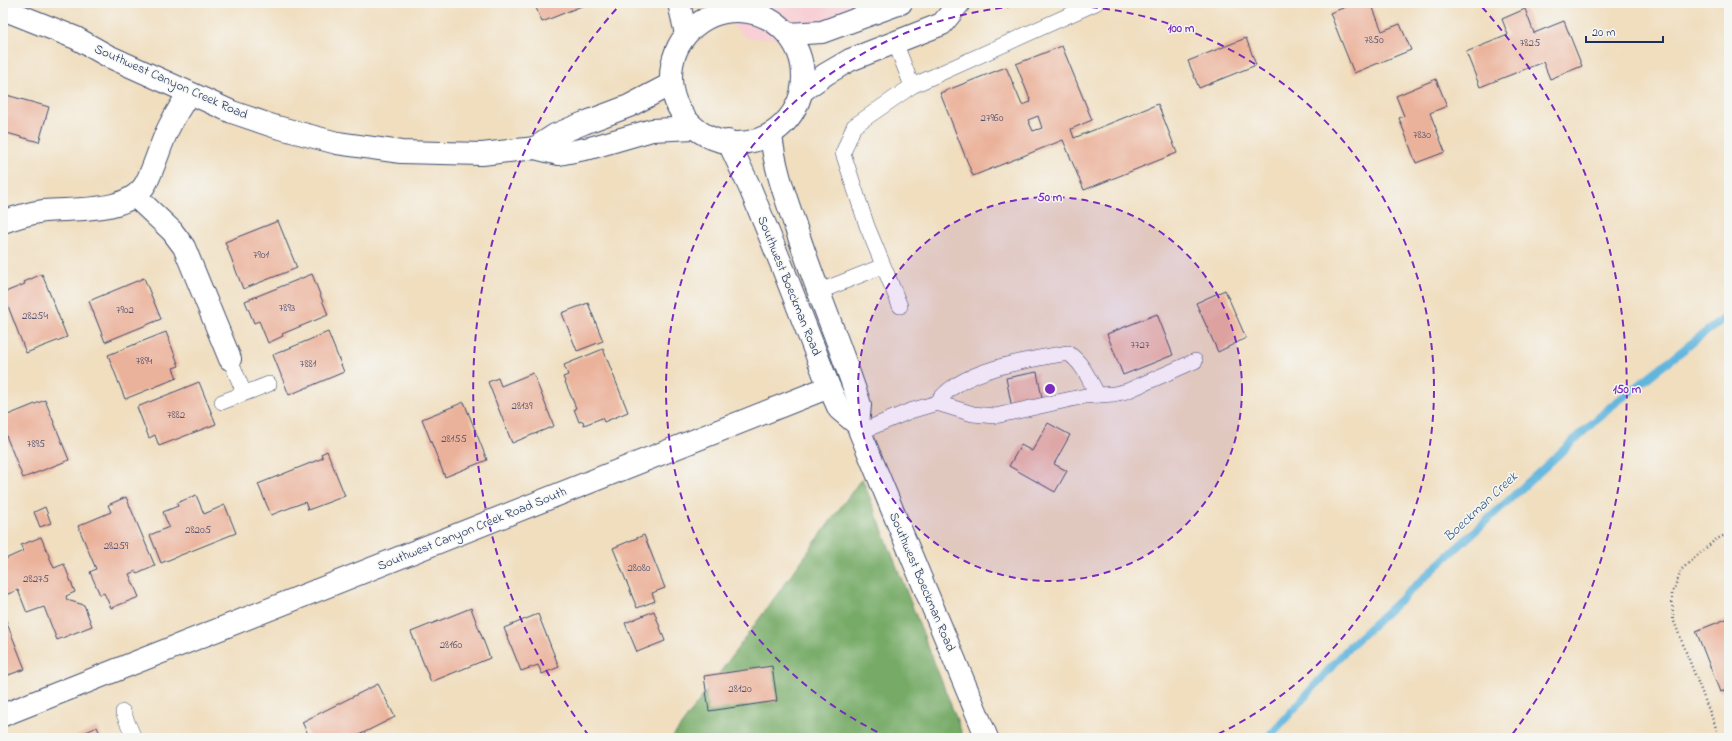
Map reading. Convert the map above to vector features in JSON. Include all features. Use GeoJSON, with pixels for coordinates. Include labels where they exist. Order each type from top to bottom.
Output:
{"type":"FeatureCollection","features":[{"type":"Feature","properties":{"kind":"main road"},"geometry":{"type":"LineString","coordinates":[[679,3],[686,34]]}},
{"type":"Feature","properties":{"kind":"main road"},"geometry":{"type":"LineString","coordinates":[[788,34],[822,32],[901,3]]}},
{"type":"Feature","properties":{"kind":"main road"},"geometry":{"type":"LineString","coordinates":[[802,91],[826,74],[850,60],[942,24],[957,3]]}},
{"type":"Feature","properties":{"kind":"main road"},"geometry":{"type":"LineString","coordinates":[[724,7],[749,11],[771,20],[788,34],[799,51],[804,71],[802,91],[791,116],[771,134],[745,143],[718,141],[694,128],[683,115],[675,100],[671,84],[674,57],[686,34],[704,19],[724,7]]}},
{"type":"Feature","properties":{"kind":"main road","name":"Southwest Canyon Creek Road"},"geometry":{"type":"LineString","coordinates":[[3,9],[76,38],[108,56],[232,112],[273,126],[338,142],[401,152],[482,154],[534,148],[560,154],[590,148],[652,130],[694,128]]}},
{"type":"Feature","properties":{"kind":"main road","name":"Southwest Canyon Creek Road"},"geometry":{"type":"LineString","coordinates":[[534,148],[555,135],[629,106],[671,84]]}},
{"type":"Feature","properties":{"kind":"main road"},"geometry":{"type":"LineString","coordinates":[[3,222],[28,214],[121,204],[135,196],[145,184],[169,127],[189,93]]}},
{"type":"Feature","properties":{"kind":"main road","name":"Southwest Boeckman Road"},"geometry":{"type":"LineString","coordinates":[[771,134],[773,152],[780,181],[818,292],[860,406],[859,428]]}},
{"type":"Feature","properties":{"kind":"main road","name":"Southwest Boeckman Road"},"geometry":{"type":"LineString","coordinates":[[728,142],[750,188],[839,409],[859,428],[987,738]]}},
{"type":"Feature","properties":{"kind":"main road"},"geometry":{"type":"LineString","coordinates":[[135,196],[172,231],[184,247],[230,359]]}},
{"type":"Feature","properties":{"kind":"main road","name":"Southwest Canyon Creek Road South"},"geometry":{"type":"LineString","coordinates":[[3,715],[829,387]]}},
{"type":"Feature","properties":{"kind":"lane"},"geometry":{"type":"LineString","coordinates":[[900,306],[867,226],[842,153],[854,126],[912,86],[1096,3]]}},
{"type":"Feature","properties":{"kind":"lane"},"geometry":{"type":"LineString","coordinates":[[895,42],[912,86]]}},
{"type":"Feature","properties":{"kind":"lane"},"geometry":{"type":"LineString","coordinates":[[818,292],[883,266]]}},
{"type":"Feature","properties":{"kind":"lane"},"geometry":{"type":"LineString","coordinates":[[859,428],[937,403],[948,390],[985,371],[1001,366],[1068,353],[1075,358],[1084,369],[1098,395]]}},
{"type":"Feature","properties":{"kind":"lane"},"geometry":{"type":"LineString","coordinates":[[230,359],[244,393]]}},
{"type":"Feature","properties":{"kind":"lane"},"geometry":{"type":"LineString","coordinates":[[937,403],[973,414],[995,416],[1085,396],[1127,391],[1196,361]]}},
{"type":"Feature","properties":{"kind":"lane"},"geometry":{"type":"LineString","coordinates":[[222,402],[269,384]]}},
{"type":"Feature","properties":{"kind":"lane"},"geometry":{"type":"LineString","coordinates":[[124,712],[134,738]]}},
{"type":"Feature","properties":{"kind":"path"},"geometry":{"type":"LineString","coordinates":[[1720,738],[1720,734],[1673,619],[1672,593],[1682,569],[1715,540],[1729,533]]}},
{"type":"Feature","properties":{"kind":"path"},"geometry":{"type":"LineString","coordinates":[[1720,734],[1729,734]]}},
{"type":"Feature","properties":{"kind":"shaded area"},"geometry":{"type":"Polygon","coordinates":[[[717,3],[878,3],[790,39],[747,38],[722,16],[717,3]]]}},
{"type":"Feature","properties":{"kind":"green space"},"geometry":{"type":"Polygon","coordinates":[[[862,478],[964,738],[672,738],[862,478]]]}},
{"type":"Feature","properties":{"kind":"building"},"geometry":{"type":"Polygon","coordinates":[[[534,3],[589,3],[542,22],[534,3]]]}},
{"type":"Feature","properties":{"kind":"building"},"geometry":{"type":"Polygon","coordinates":[[[1356,3],[1371,3],[1382,31],[1400,24],[1411,50],[1354,73],[1330,13],[1356,3]]]}},
{"type":"Feature","properties":{"kind":"building"},"geometry":{"type":"Polygon","coordinates":[[[1525,9],[1534,33],[1564,21],[1582,66],[1550,79],[1543,62],[1480,87],[1466,52],[1508,35],[1502,19],[1525,9]]]}},
{"type":"Feature","properties":{"kind":"building"},"geometry":{"type":"Polygon","coordinates":[[[1246,38],[1256,65],[1199,88],[1188,61],[1246,38]]]}},
{"type":"Feature","properties":{"kind":"building"},"geometry":{"type":"Polygon","coordinates":[[[1062,46],[1092,120],[1071,129],[1074,138],[1158,104],[1177,153],[1084,190],[1063,140],[973,176],[940,93],[1006,67],[1022,105],[1031,102],[1016,64],[1062,46]],[[1038,116],[1028,120],[1033,131],[1042,128],[1038,116]]]}},
{"type":"Feature","properties":{"kind":"building"},"geometry":{"type":"Polygon","coordinates":[[[1436,79],[1447,106],[1430,113],[1445,152],[1416,163],[1399,118],[1404,116],[1396,96],[1436,79]]]}},
{"type":"Feature","properties":{"kind":"building"},"geometry":{"type":"Polygon","coordinates":[[[3,94],[49,107],[39,142],[3,132],[3,94]]]}},
{"type":"Feature","properties":{"kind":"building"},"geometry":{"type":"Polygon","coordinates":[[[278,221],[297,268],[243,289],[225,242],[278,221]]]}},
{"type":"Feature","properties":{"kind":"building"},"geometry":{"type":"Polygon","coordinates":[[[42,274],[67,337],[26,353],[3,293],[25,284],[24,282],[42,274]]]}},
{"type":"Feature","properties":{"kind":"building"},"geometry":{"type":"Polygon","coordinates":[[[312,274],[328,315],[282,334],[283,336],[268,343],[259,321],[254,323],[245,301],[312,274]]]}},
{"type":"Feature","properties":{"kind":"building"},"geometry":{"type":"Polygon","coordinates":[[[144,278],[161,319],[105,342],[89,301],[144,278]]]}},
{"type":"Feature","properties":{"kind":"building"},"geometry":{"type":"Polygon","coordinates":[[[1225,290],[1246,338],[1218,352],[1196,303],[1225,290]]]}},
{"type":"Feature","properties":{"kind":"building"},"geometry":{"type":"Polygon","coordinates":[[[588,303],[603,341],[577,351],[562,313],[588,303]]]}},
{"type":"Feature","properties":{"kind":"building"},"geometry":{"type":"Polygon","coordinates":[[[1157,314],[1173,355],[1123,375],[1107,334],[1157,314]]]}},
{"type":"Feature","properties":{"kind":"building"},"geometry":{"type":"Polygon","coordinates":[[[166,332],[179,366],[173,368],[177,378],[125,399],[108,355],[166,332]]]}},
{"type":"Feature","properties":{"kind":"building"},"geometry":{"type":"Polygon","coordinates":[[[328,332],[344,372],[289,395],[273,355],[328,332]]]}},
{"type":"Feature","properties":{"kind":"building"},"geometry":{"type":"Polygon","coordinates":[[[603,349],[628,412],[604,422],[602,418],[584,425],[583,421],[579,422],[574,409],[576,408],[563,377],[568,375],[564,365],[603,349]]]}},
{"type":"Feature","properties":{"kind":"building"},"geometry":{"type":"Polygon","coordinates":[[[1037,372],[1043,403],[1012,408],[1006,378],[1037,372]]]}},
{"type":"Feature","properties":{"kind":"building"},"geometry":{"type":"Polygon","coordinates":[[[533,373],[554,426],[512,443],[488,382],[498,378],[501,386],[533,373]]]}},
{"type":"Feature","properties":{"kind":"building"},"geometry":{"type":"Polygon","coordinates":[[[199,382],[216,424],[159,446],[155,435],[149,438],[137,407],[199,382]]]}},
{"type":"Feature","properties":{"kind":"building"},"geometry":{"type":"Polygon","coordinates":[[[45,400],[69,460],[23,478],[3,428],[3,417],[45,400]]]}},
{"type":"Feature","properties":{"kind":"building"},"geometry":{"type":"Polygon","coordinates":[[[464,402],[487,460],[445,477],[422,419],[464,402]]]}},
{"type":"Feature","properties":{"kind":"building"},"geometry":{"type":"Polygon","coordinates":[[[1048,423],[1070,435],[1054,464],[1067,471],[1055,492],[1009,466],[1021,445],[1032,451],[1048,423]]]}},
{"type":"Feature","properties":{"kind":"building"},"geometry":{"type":"Polygon","coordinates":[[[327,451],[345,496],[308,510],[305,502],[271,515],[258,484],[323,458],[321,454],[327,451]]]}},
{"type":"Feature","properties":{"kind":"building"},"geometry":{"type":"Polygon","coordinates":[[[196,495],[204,514],[225,505],[236,533],[161,563],[150,535],[169,527],[163,512],[178,506],[177,503],[196,495]]]}},
{"type":"Feature","properties":{"kind":"building"},"geometry":{"type":"Polygon","coordinates":[[[126,497],[155,566],[137,574],[136,571],[129,574],[139,597],[111,608],[104,593],[100,595],[90,572],[96,569],[78,526],[111,512],[108,505],[126,497]]]}},
{"type":"Feature","properties":{"kind":"building"},"geometry":{"type":"Polygon","coordinates":[[[45,507],[51,523],[40,527],[34,512],[45,507]]]}},
{"type":"Feature","properties":{"kind":"building"},"geometry":{"type":"Polygon","coordinates":[[[644,535],[665,588],[652,593],[655,601],[637,608],[613,548],[644,535]]]}},
{"type":"Feature","properties":{"kind":"building"},"geometry":{"type":"Polygon","coordinates":[[[41,537],[54,568],[64,564],[75,592],[66,596],[67,600],[84,605],[92,626],[57,640],[44,607],[27,613],[18,590],[3,596],[3,560],[23,551],[21,545],[41,537]]]}},
{"type":"Feature","properties":{"kind":"building"},"geometry":{"type":"Polygon","coordinates":[[[471,608],[490,658],[431,682],[411,632],[471,608]]]}},
{"type":"Feature","properties":{"kind":"building"},"geometry":{"type":"Polygon","coordinates":[[[654,611],[665,641],[637,652],[625,623],[654,611]]]}},
{"type":"Feature","properties":{"kind":"building"},"geometry":{"type":"Polygon","coordinates":[[[3,613],[25,669],[3,677],[3,613]]]}},
{"type":"Feature","properties":{"kind":"building"},"geometry":{"type":"Polygon","coordinates":[[[538,614],[559,667],[542,674],[538,665],[521,671],[504,628],[538,614]]]}},
{"type":"Feature","properties":{"kind":"building"},"geometry":{"type":"Polygon","coordinates":[[[1729,618],[1729,689],[1720,692],[1696,631],[1729,618]]]}},
{"type":"Feature","properties":{"kind":"building"},"geometry":{"type":"Polygon","coordinates":[[[772,666],[777,701],[709,711],[704,676],[772,666]]]}},
{"type":"Feature","properties":{"kind":"building"},"geometry":{"type":"Polygon","coordinates":[[[378,684],[395,717],[353,738],[310,738],[302,722],[378,684]]]}},
{"type":"Feature","properties":{"kind":"building"},"geometry":{"type":"Polygon","coordinates":[[[97,727],[102,738],[73,738],[97,727]]]}},
{"type":"Feature","properties":{"kind":"waterway","name":"Boeckman Creek"},"geometry":{"type":"LineString","coordinates":[[1268,738],[1350,646],[1609,408],[1729,314]]}}]}
